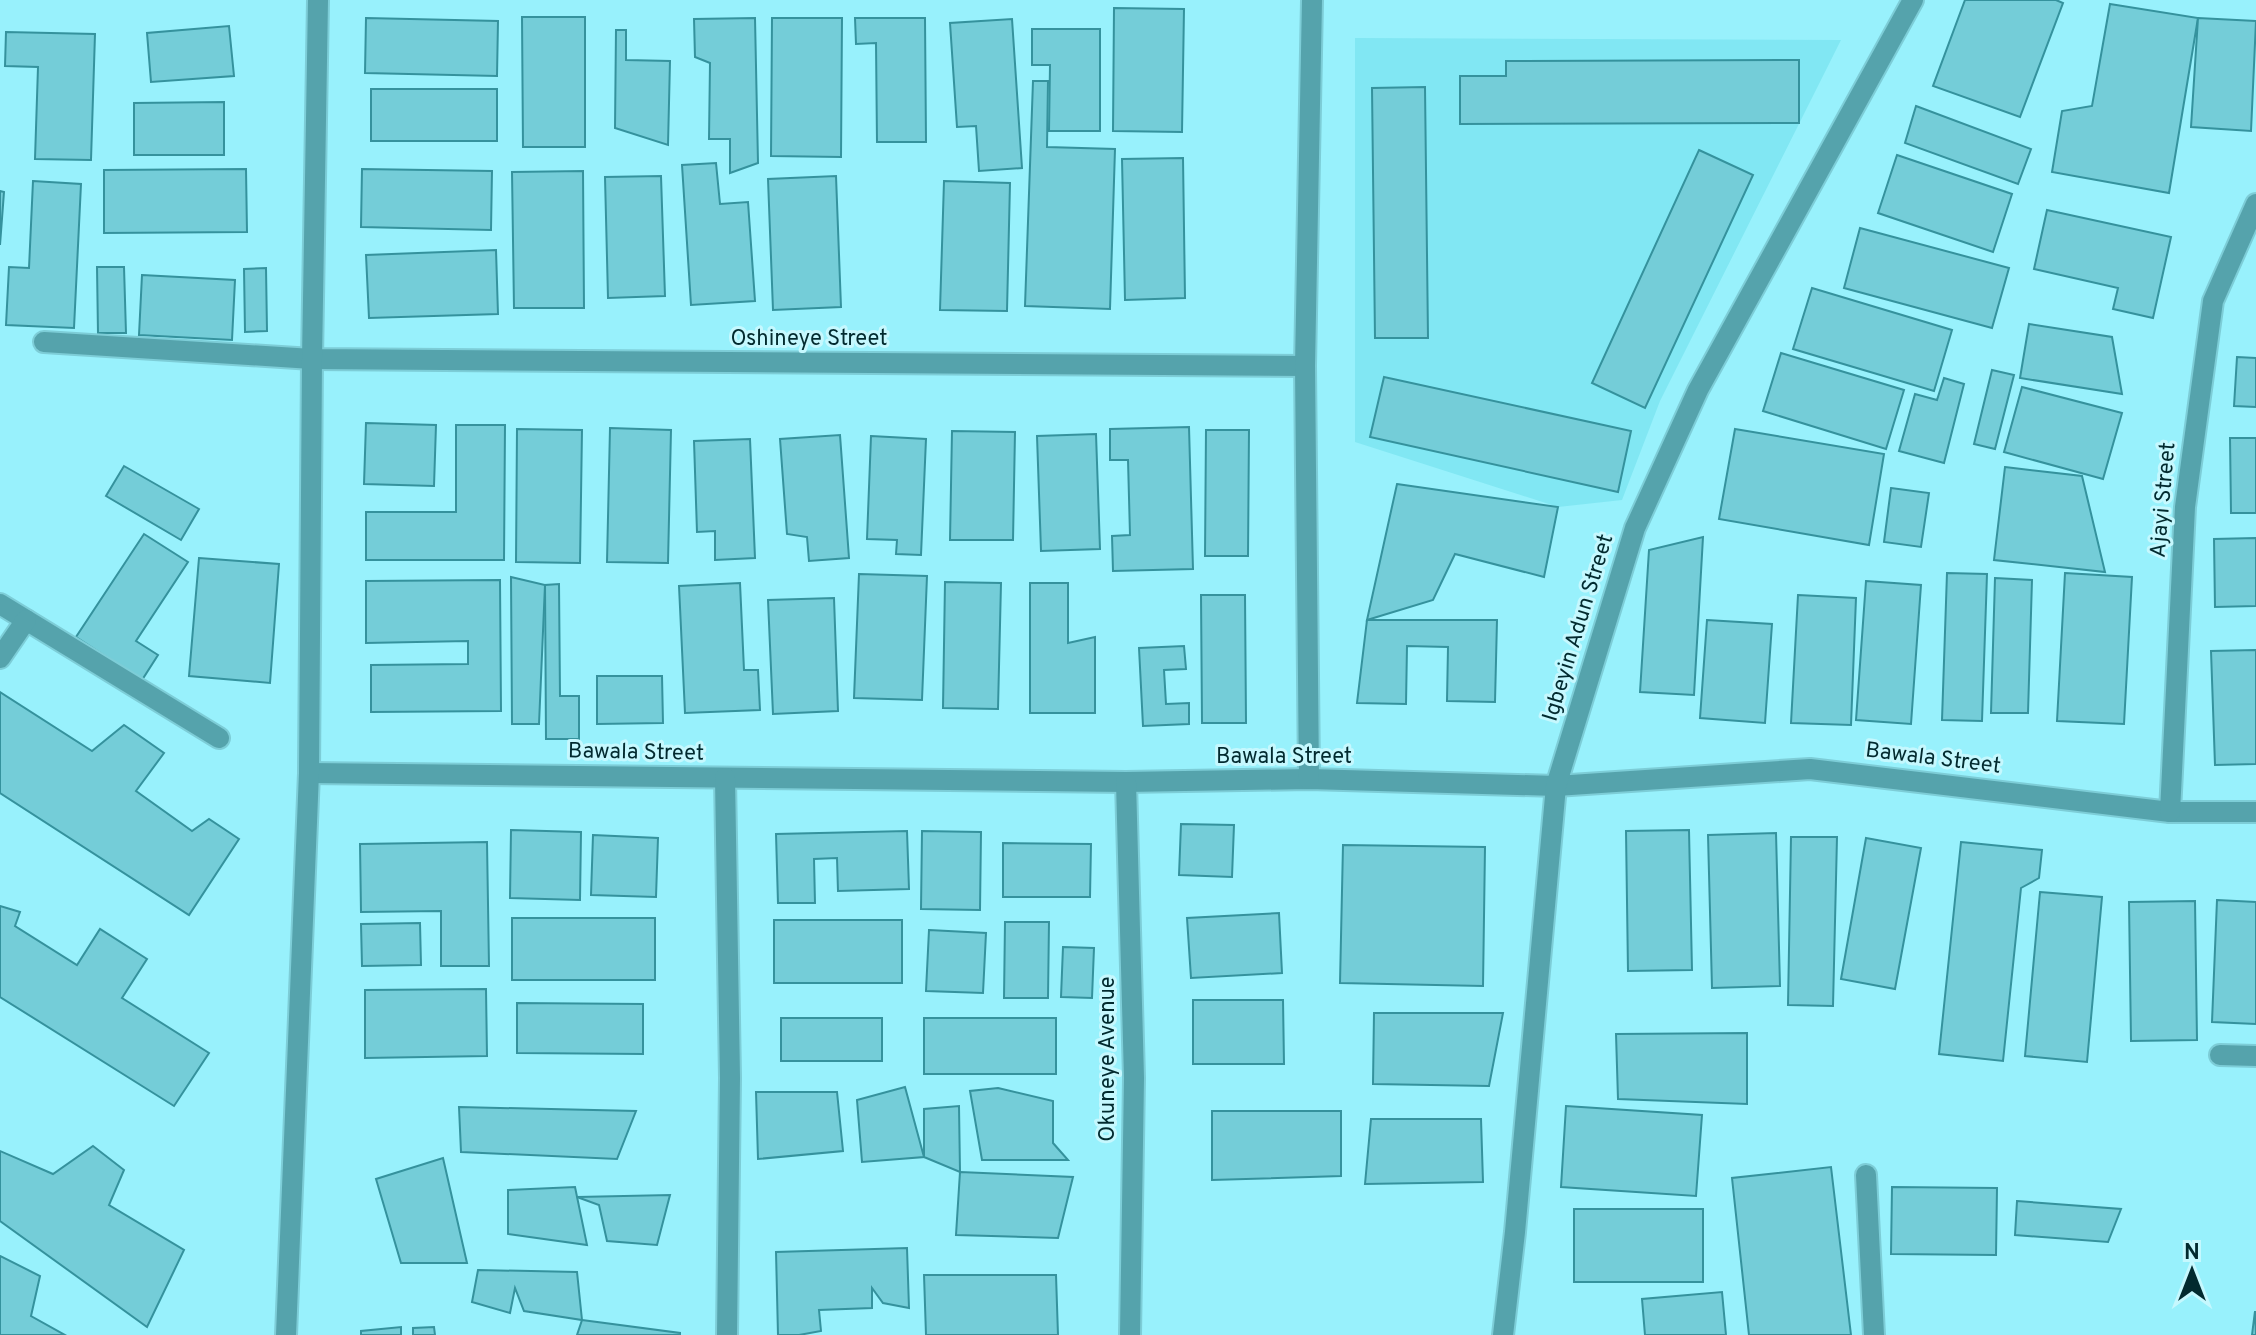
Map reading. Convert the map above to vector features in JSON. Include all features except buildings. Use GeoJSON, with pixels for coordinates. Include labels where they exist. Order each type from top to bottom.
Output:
{"type":"FeatureCollection","features":[{"type":"Feature","properties":{"kind":"street"},"geometry":{"type":"LineString","coordinates":[[286,1335],[309,773],[318,0]]}},
{"type":"Feature","properties":{"kind":"street"},"geometry":{"type":"LineString","coordinates":[[1309,779],[1305,366],[1312,0]]}},
{"type":"Feature","properties":{"kind":"street","name":"Igbeyin Adun Street"},"geometry":{"type":"LineString","coordinates":[[1503,1335],[1517,1216],[1556,786],[1635,528],[1698,390],[1908,1]]}},
{"type":"Feature","properties":{"kind":"street","name":"Ajayi Street"},"geometry":{"type":"LineString","coordinates":[[2170,812],[2185,507],[2213,301],[2256,204]]}},
{"type":"Feature","properties":{"kind":"street","name":"Oshineye Street"},"geometry":{"type":"LineString","coordinates":[[44,342],[312,359],[1305,366]]}},
{"type":"Feature","properties":{"kind":"street"},"geometry":{"type":"LineString","coordinates":[[0,604],[219,738]]}},
{"type":"Feature","properties":{"kind":"street"},"geometry":{"type":"LineString","coordinates":[[0,658],[26,620]]}},
{"type":"Feature","properties":{"kind":"street","name":"Bawala Street"},"geometry":{"type":"LineString","coordinates":[[309,773],[1126,782],[1309,779],[1556,786],[1810,769],[2170,812],[2256,812]]}},
{"type":"Feature","properties":{"kind":"street"},"geometry":{"type":"LineString","coordinates":[[725,778],[730,1078],[727,1335]]}},
{"type":"Feature","properties":{"kind":"street","name":"Okuneye Avenue"},"geometry":{"type":"LineString","coordinates":[[1126,782],[1134,1078],[1130,1335]]}},
{"type":"Feature","properties":{"kind":"street"},"geometry":{"type":"LineString","coordinates":[[2220,1055],[2256,1056]]}},
{"type":"Feature","properties":{"kind":"street"},"geometry":{"type":"LineString","coordinates":[[1866,1175],[1874,1335]]}},
{"type":"Feature","properties":{"kind":"shaded area"},"geometry":{"type":"Polygon","coordinates":[[[1355,38],[1841,40],[1660,401],[1622,500],[1558,507],[1355,442],[1355,38]]]}}]}
